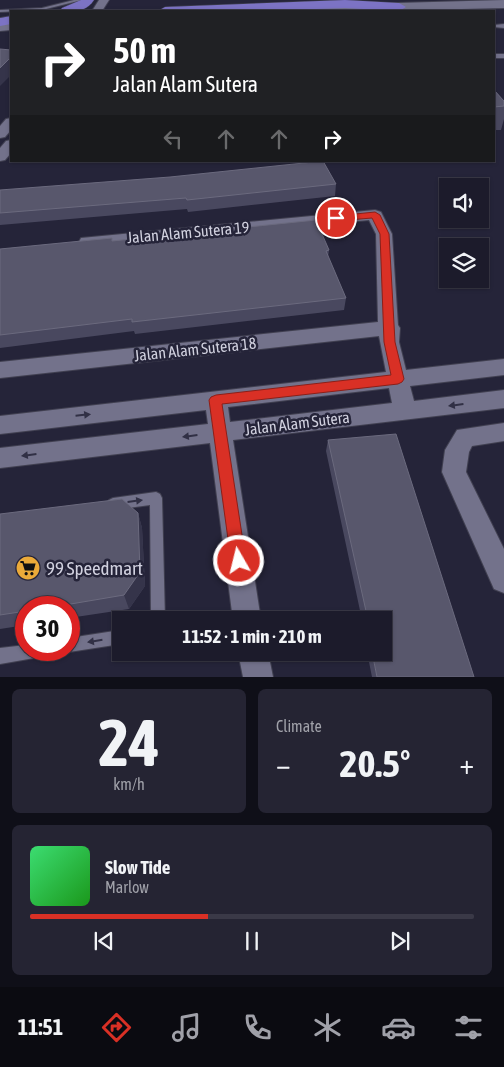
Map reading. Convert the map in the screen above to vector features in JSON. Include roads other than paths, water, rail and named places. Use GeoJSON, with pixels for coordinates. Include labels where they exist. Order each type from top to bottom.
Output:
{"type":"FeatureCollection","features":[{"type":"Feature","properties":{"kind":"highway"},"geometry":{"type":"LineString","coordinates":[[69,10],[88,0]]}},
{"type":"Feature","properties":{"kind":"highway"},"geometry":{"type":"LineString","coordinates":[[191,10],[346,4],[399,7]]}},
{"type":"Feature","properties":{"kind":"street"},"geometry":{"type":"LineString","coordinates":[[289,10],[504,4]]}},
{"type":"Feature","properties":{"kind":"street"},"geometry":{"type":"LineString","coordinates":[[462,10],[504,9]]}},
{"type":"Feature","properties":{"kind":"street"},"geometry":{"type":"LineString","coordinates":[[0,134],[10,123]]}},
{"type":"Feature","properties":{"kind":"street"},"geometry":{"type":"LineString","coordinates":[[0,157],[10,145]]}},
{"type":"Feature","properties":{"kind":"street","name":"Jalan Alam Sutera 19"},"geometry":{"type":"LineString","coordinates":[[69,243],[375,215],[384,234],[390,328]]}},
{"type":"Feature","properties":{"kind":"street"},"geometry":{"type":"LineString","coordinates":[[390,328],[389,342],[405,411]]}},
{"type":"Feature","properties":{"kind":"street","name":"Jalan Alam Sutera 18"},"geometry":{"type":"LineString","coordinates":[[0,370],[390,328]]}},
{"type":"Feature","properties":{"kind":"street","name":"Jalan Alam Sutera"},"geometry":{"type":"LineString","coordinates":[[0,425],[504,367]]}},
{"type":"Feature","properties":{"kind":"street","name":"Jalan Alam Sutera"},"geometry":{"type":"LineString","coordinates":[[0,458],[504,399]]}},
{"type":"Feature","properties":{"kind":"street"},"geometry":{"type":"LineString","coordinates":[[216,400],[238,611]]}},
{"type":"Feature","properties":{"kind":"street"},"geometry":{"type":"LineString","coordinates":[[504,432],[465,437],[457,450],[454,472],[504,579]]}},
{"type":"Feature","properties":{"kind":"street"},"geometry":{"type":"LineString","coordinates":[[255,661],[258,677]]}},
{"type":"Feature","properties":{"kind":"lane"},"geometry":{"type":"LineString","coordinates":[[21,10],[42,9],[80,0]]}},
{"type":"Feature","properties":{"kind":"lane"},"geometry":{"type":"LineString","coordinates":[[97,506],[156,498],[158,611]]}},
{"type":"Feature","properties":{"kind":"lane"},"geometry":{"type":"LineString","coordinates":[[80,643],[112,638]]}},
{"type":"Feature","properties":{"kind":"lane"},"geometry":{"type":"LineString","coordinates":[[0,656],[15,654]]}},
{"type":"Feature","properties":{"kind":"place","name":"99 Speedmart"},"geometry":{"type":"Point","coordinates":[28,568]}}]}
